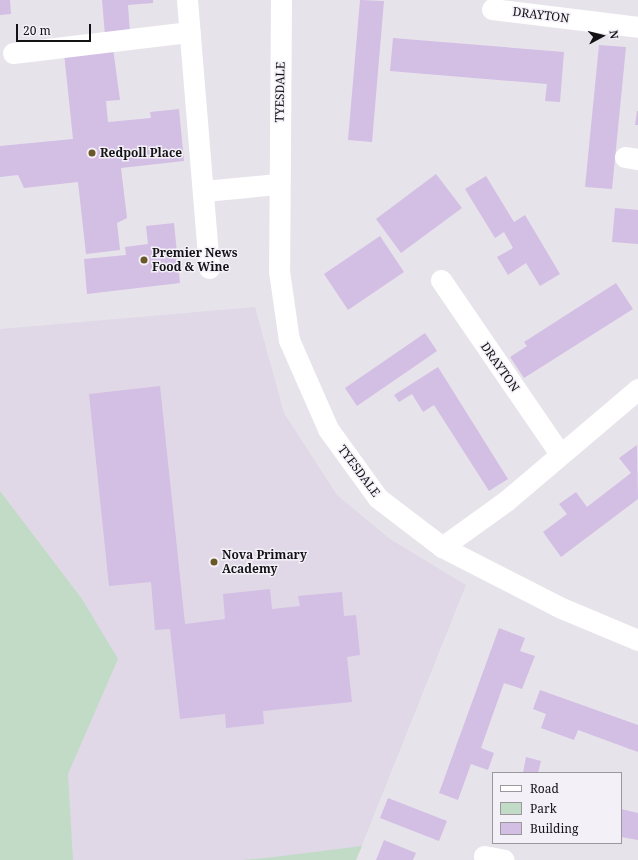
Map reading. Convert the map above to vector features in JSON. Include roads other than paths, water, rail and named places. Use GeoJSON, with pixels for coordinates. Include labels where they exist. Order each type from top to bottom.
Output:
{"type":"FeatureCollection","features":[{"type":"Feature","properties":{"kind":"street"},"geometry":{"type":"LineString","coordinates":[[186,0],[204,191],[209,268]]}},
{"type":"Feature","properties":{"kind":"street","name":"TYESDALE"},"geometry":{"type":"LineString","coordinates":[[281,0],[278,184],[279,271],[289,340],[325,422],[378,498],[442,547],[559,607],[638,640]]}},
{"type":"Feature","properties":{"kind":"street","name":"DRAYTON"},"geometry":{"type":"LineString","coordinates":[[492,9],[638,27]]}},
{"type":"Feature","properties":{"kind":"street"},"geometry":{"type":"LineString","coordinates":[[13,53],[190,32]]}},
{"type":"Feature","properties":{"kind":"street"},"geometry":{"type":"LineString","coordinates":[[204,191],[278,184]]}},
{"type":"Feature","properties":{"kind":"street","name":"DRAYTON"},"geometry":{"type":"LineString","coordinates":[[441,280],[560,454]]}},
{"type":"Feature","properties":{"kind":"street"},"geometry":{"type":"LineString","coordinates":[[442,547],[506,501],[560,454],[636,398]]}},
{"type":"Feature","properties":{"kind":"place","name":"Redpoll Place"},"geometry":{"type":"Point","coordinates":[92,153]}},
{"type":"Feature","properties":{"kind":"place","name":"Premier News Food & Wine"},"geometry":{"type":"Point","coordinates":[144,260]}},
{"type":"Feature","properties":{"kind":"place","name":"Nova Primary Academy"},"geometry":{"type":"Point","coordinates":[214,562]}}]}
